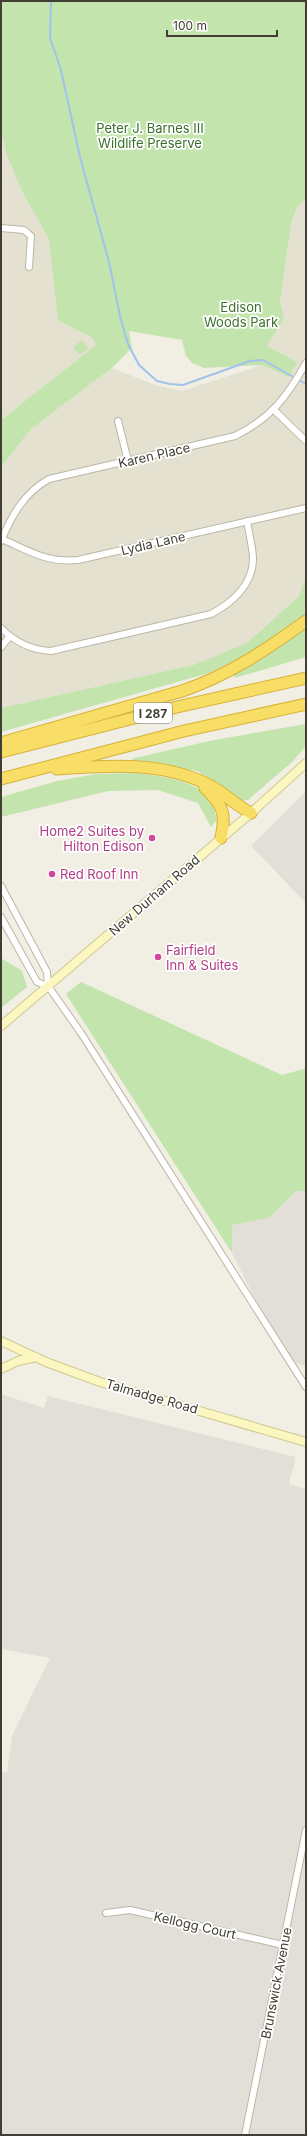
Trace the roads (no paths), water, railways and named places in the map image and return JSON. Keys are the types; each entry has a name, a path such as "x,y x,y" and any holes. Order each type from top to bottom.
{"highway":[{"path":"1,743 182,691 211,681 264,652 306,621"},
{"name":"I 287","path":"1,752 177,707 306,678"},
{"name":"I 287","path":"1,779 184,731 306,704"},
{"path":"29,771 134,766 162,770 212,787 250,813"},
{"path":"198,781 213,795 222,808 225,817 221,838"}],"main road":[{"name":"New Durham Road","path":"1,1026 250,813 306,763"},
{"name":"Talmadge Road","path":"1,1341 36,1357 100,1382 306,1442"},
{"path":"1,1369 18,1361 36,1357"}],"street":[{"path":"1,228 24,230 30,236 29,267"},
{"name":"Karen Place","path":"1,540 23,499 49,479 230,438 246,431 274,410 306,363"},
{"path":"274,410 306,441"},
{"path":"118,421 128,461"},
{"name":"Lydia Lane","path":"1,540 49,560 63,562 78,560 306,508"},
{"path":"1,628 10,636 27,646 51,651 211,614 224,607 237,596 245,585 250,574 253,558 247,521"},
{"path":"1,647 10,636"},
{"path":"1,886 47,972 48,986 81,1033 306,1387"},
{"path":"1,917 37,982 48,986"},
{"name":"Brunswick Avenue","path":"245,2135 306,1830"},
{"name":"Kellogg Court","path":"106,1913 130,1910 283,1945"}],"waterway":[{"path":"51,1 50,38 61,70 80,157 109,262 120,316 128,344 139,365 157,381 183,385 250,361 263,360 306,384"}],"place":[{"name":"Home2 Suites by Hilton Edison","path":"152,838"},
{"name":"Red Roof Inn","path":"52,874"},
{"name":"Fairfield Inn & Suites","path":"158,957"}],"park label":[{"name":"Peter J. Barnes III Wildlife Preserve","path":"150,136"},
{"name":"Edison Woods Park","path":"241,314"}]}
